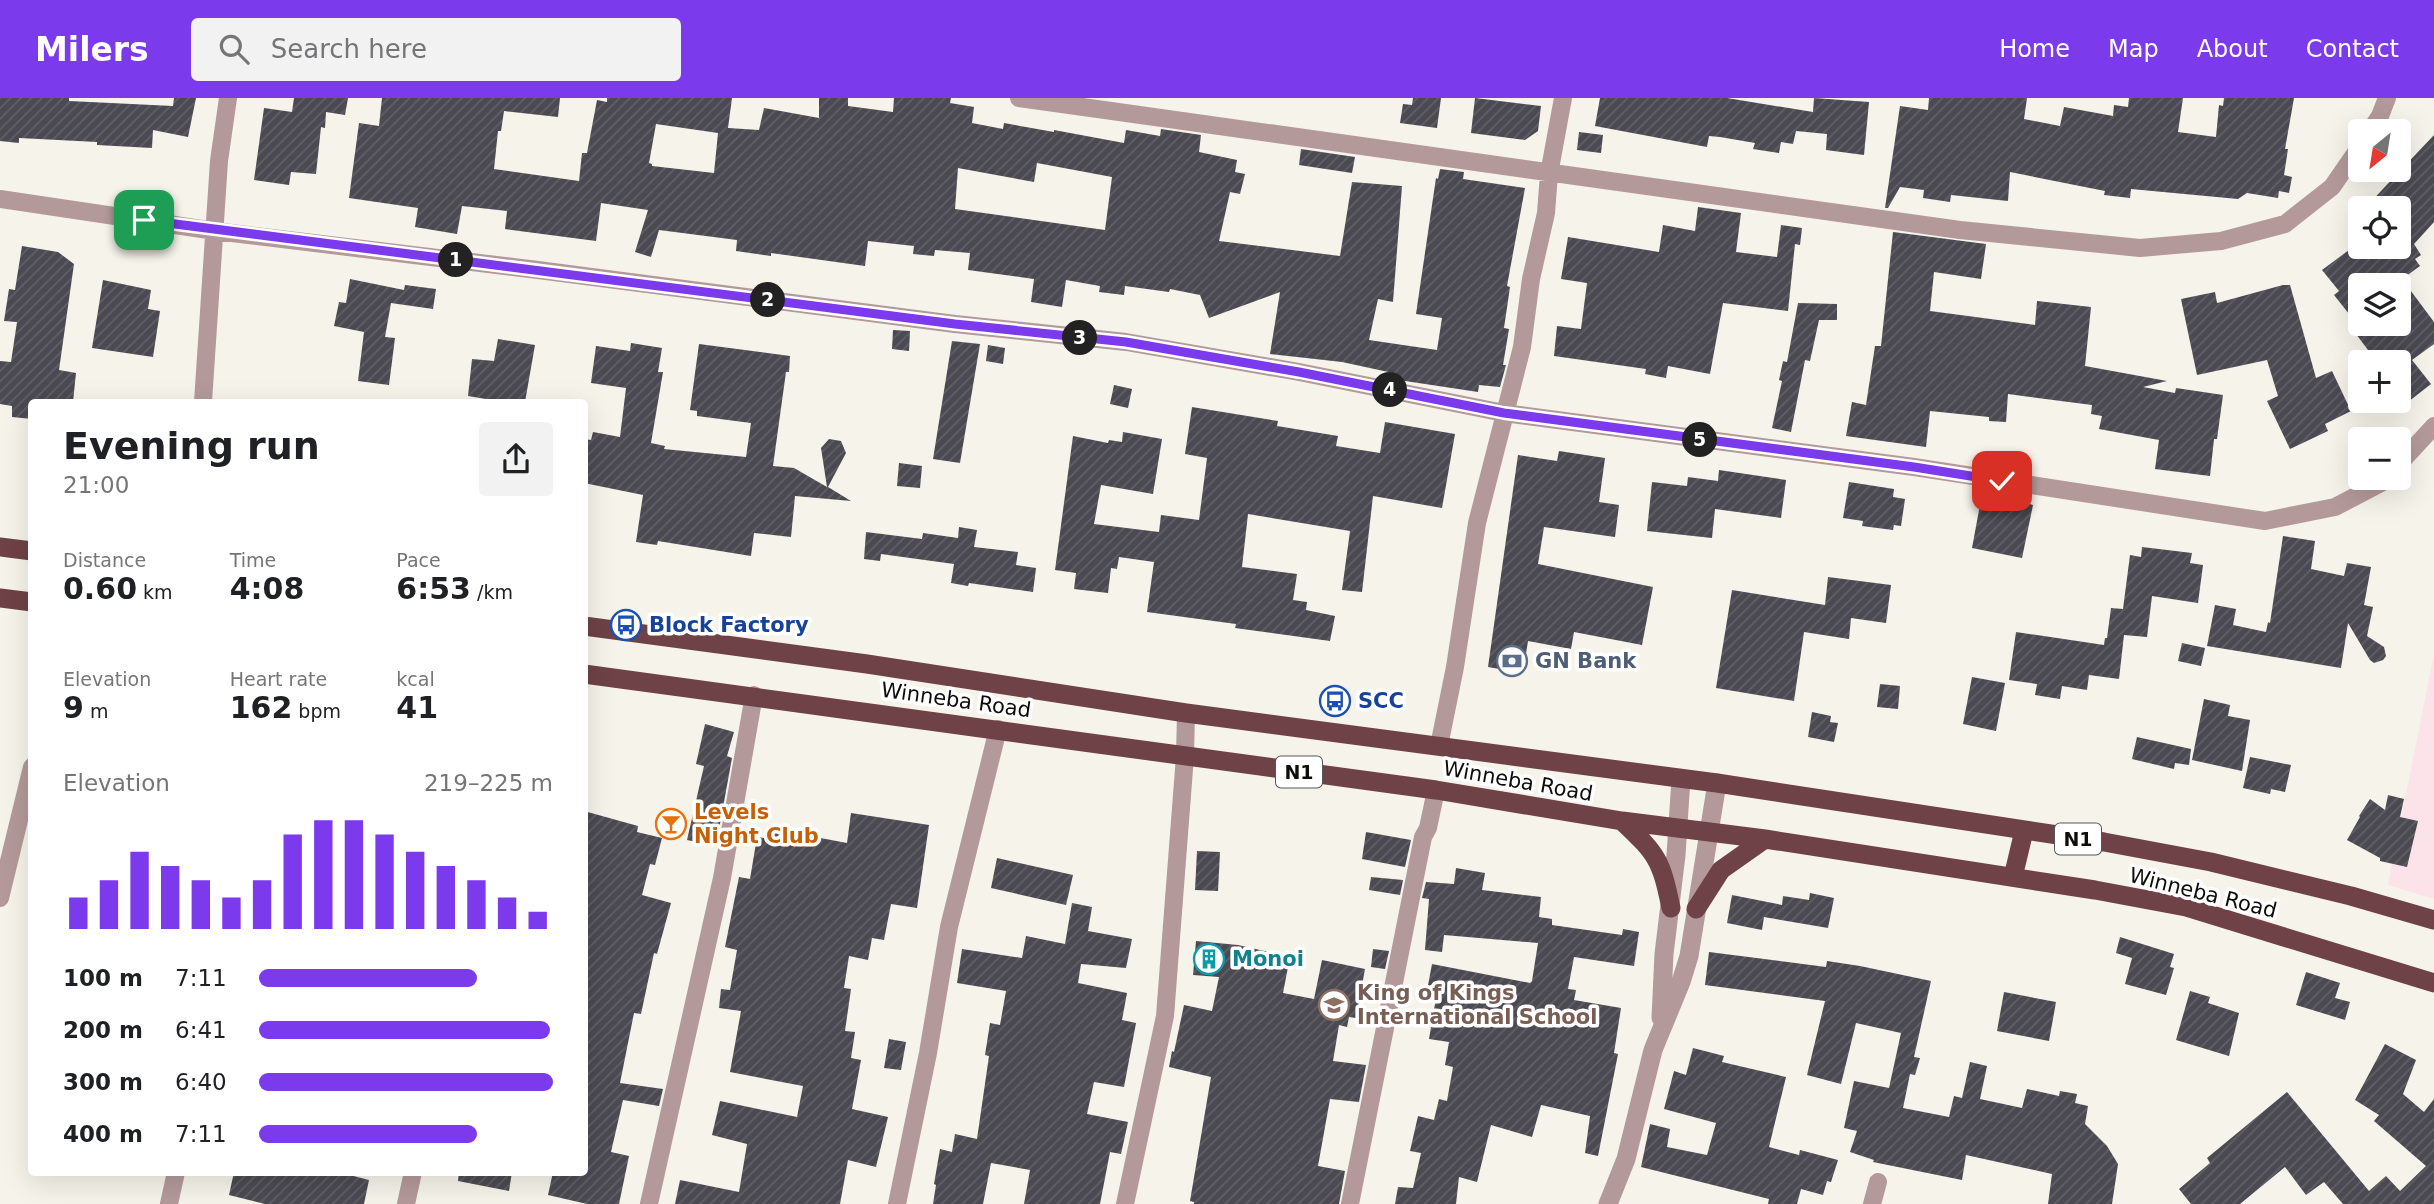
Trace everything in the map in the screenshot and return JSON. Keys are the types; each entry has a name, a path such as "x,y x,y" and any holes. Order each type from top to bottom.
{"highway":[{"path":"0,547 28,550"},
{"path":"0,598 28,602"},
{"name":"Winneba Road","path":"588,627 867,664 1185,713 1717,783 2024,831 2211,862 2351,896 2434,920"},
{"name":"Winneba Road","path":"588,674 1436,790 1622,821 1765,839 2013,877 2186,907 2434,983"},
{"path":"1622,821 1657,858 1663,870 1671,908"},
{"path":"2013,877 2024,831"},
{"path":"1696,909 1721,870 1765,839"}],"street":[{"path":"203,399 219,160 228,98"},
{"path":"1019,98 1960,230 2140,248 2221,241 2286,224 2332,187 2348,164"},
{"path":"1439,746 1455,667 1477,523 1522,347 1531,279 1546,213 1549,174 1563,98"},
{"path":"2379,119 2387,98"},
{"path":"0,199 215,231 955,324 1126,342 1299,372 1504,413 1914,467 2265,521 2335,507 2368,490"},
{"path":"2411,451 2434,426"},
{"path":"649,1204 722,878 754,695"},
{"path":"1125,1204 1165,1016 1185,756 1185,713"},
{"path":"897,1204 928,1052 949,927 998,729"},
{"path":"1660,1028 1664,954 1671,908 1681,779"},
{"path":"0,898 28,783"},
{"path":"1608,1204 1626,1159 1660,1028 1689,957 1717,783"},
{"path":"1350,1204 1423,837 1428,828 1436,790"},
{"path":"169,1204 175,1176"},
{"path":"406,1204 412,1176"},
{"path":"1872,1204 1878,1182"}],"shaded area":[{"path":"2434,654 2434,899 2388,885"}],"building":[{"path":"0,98 69,98 69,101 173,106 174,98 196,98 188,137 153,130 152,148 19,138 19,143 0,141"},
{"path":"294,98 348,98 345,115 326,112 325,128 321,127 316,174 291,172 289,185 254,180 264,108 292,112"},
{"path":"382,98 560,98 558,117 504,111 501,131 498,131 494,169 579,181 582,153 587,153 597,100 607,102 607,98 732,98 728,128 759,130 764,108 819,118 819,98 848,98 848,106 893,112 894,98 951,98 950,103 974,107 972,123 1003,129 1004,123 1124,143 1126,130 1160,136 1161,129 1201,135 1199,152 1237,160 1235,172 1245,174 1240,194 1230,192 1219,241 1340,256 1352,182 1402,186 1393,302 1378,299 1369,340 1437,350 1442,318 1416,314 1436,178 1438,179 1440,169 1464,172 1463,179 1525,188 1507,286 1510,287 1504,328 1509,329 1503,365 1506,365 1500,387 1479,385 1478,392 1392,379 1393,373 1342,362 1270,354 1280,292 1209,318 1200,295 1170,289 1169,292 1125,286 1124,295 1099,292 1100,286 1066,280 1062,307 1031,302 1034,279 968,270 970,253 935,250 934,256 913,254 914,246 868,241 865,266 736,251 737,240 659,230 651,257 635,252 648,210 601,203 596,241 505,229 507,211 462,206 457,234 415,227 418,208 349,198 359,123 379,126","holes":["656,124 718,133 714,173 652,166 649,163","1037,163 1112,177 1105,230 955,209 958,168 1034,182"]},
{"path":"1413,98 1441,98 1437,128 1400,123 1403,104 1412,105"},
{"path":"1475,98 1541,106 1538,131 1525,140 1471,133"},
{"path":"1600,98 1727,98 1813,112 1814,98 1869,102 1864,155 1826,150 1827,134 1796,131 1793,144 1781,142 1779,153 1753,149 1755,143 1720,137 1709,136 1707,147 1595,126"},
{"path":"1929,98 2027,98 2024,119 2060,126 2064,107 2113,116 2114,105 2128,107 2129,98 2183,98 2178,132 2216,137 2219,105 2223,106 2224,98 2294,98 2285,149 2288,149 2284,175 2292,177 2289,193 2279,191 2278,198 2247,193 2238,199 2131,189 2130,198 2104,195 2105,191 2010,172 2008,201 1951,195 1950,202 1923,198 1924,190 1900,187 1888,208 1885,208 1900,106 1928,110"},
{"path":"1579,132 1603,135 1601,153 1577,150"},
{"path":"2434,135 2434,222 2414,244 2421,255 2415,259 2420,266 2410,273 2348,273 2348,313 2334,295 2339,291 2322,270 2348,251 2348,259 2411,259 2411,196 2376,196 2390,182 2412,182 2412,158"},
{"path":"1301,149 1355,157 1352,173 1299,165"},
{"path":"1698,207 1741,213 1736,252 1777,257 1781,225 1802,228 1800,245 1795,244 1788,311 1723,303 1710,374 1668,366 1666,378 1645,374 1646,369 1554,356 1557,326 1581,329 1587,283 1561,279 1568,237 1659,252 1663,225 1695,231"},
{"path":"1893,232 1986,244 1981,279 1934,272 1930,311 2035,325 2037,301 2091,307 2085,366 2167,381 2143,387 2175,393 2176,388 2223,395 2210,476 2155,469 2159,440 2099,429 2102,416 2091,414 2092,405 2008,394 2006,422 1989,421 1989,417 1930,411 1926,447 1846,436 1852,402 1866,405 1875,346 1881,346"},
{"path":"22,246 58,252 74,264 59,370 76,373 73,399 28,399 28,419 12,417 12,406 0,404 0,361 11,362 17,322 4,321 9,289 15,290"},
{"path":"350,279 404,290 405,285 436,289 433,309 391,303 385,337 395,338 389,385 358,381 364,332 334,326 339,302 346,303"},
{"path":"103,280 151,290 148,309 160,311 153,357 92,348"},
{"path":"2290,285 2316,378 2332,371 2348,405 2348,412 2325,424 2328,431 2290,449 2267,401 2278,396 2267,360 2197,375 2181,299 2215,292 2217,303"},
{"path":"2411,291 2434,322 2434,344 2412,360 2431,384 2411,400 2411,350 2368,350 2358,336 2411,336"},
{"path":"1798,303 1837,304 1837,320 1819,320 1810,361 1805,360 1791,432 1772,428 1782,381 1779,380 1783,361 1787,362"},
{"path":"893,330 910,331 909,351 892,349"},
{"path":"498,339 535,345 526,399 468,396 472,359 494,361"},
{"path":"952,341 980,344 960,463 933,459"},
{"path":"631,343 662,348 658,372 663,372 651,443 665,446 664,449 746,457 751,423 697,416 697,411 690,410 699,344 790,356 773,466 794,468 827,487 821,448 829,439 841,441 846,453 828,487 851,501 795,496 791,537 754,533 751,556 658,541 657,545 636,542 643,495 588,484 588,440 591,440 593,432 620,437 626,388 591,383 596,346 630,351"},
{"path":"988,345 1005,348 1003,364 986,361"},
{"path":"1114,385 1132,389 1128,408 1110,404"},
{"path":"1192,407 1278,421 1277,426 1338,436 1336,446 1380,453 1385,422 1455,434 1442,508 1373,496 1362,592 1342,590 1350,531 1248,514 1242,567 1297,574 1293,600 1307,602 1306,610 1335,616 1330,641 1147,612 1154,562 1119,557 1117,569 1111,568 1108,593 1074,589 1076,573 1055,570 1073,436 1108,443 1109,440 1122,442 1123,432 1162,439 1153,494 1101,485 1094,524 1159,532 1161,515 1199,520 1207,458 1185,454"},
{"path":"1559,451 1605,458 1599,502 1619,505 1615,537 1544,527 1538,564 1653,587 1642,645 1574,632 1571,649 1528,641 1523,673 1488,667 1518,455 1557,461"},
{"path":"899,463 922,466 920,488 897,486"},
{"path":"1719,470 1786,480 1781,518 1715,509 1712,538 1647,531 1652,482 1687,486 1688,477 1718,481"},
{"path":"1849,482 1894,489 1893,497 1905,499 1901,526 1894,525 1893,530 1862,526 1863,521 1843,518"},
{"path":"2006,493 2029,496 2027,503 2033,505 2022,558 1972,548 1982,494 2005,499"},
{"path":"959,527 977,530 974,547 1018,552 1016,565 1036,568 1033,592 951,583 954,564 881,554 880,561 864,559 866,532 922,539 923,533 958,538"},
{"path":"2283,536 2315,541 2311,569 2344,576 2347,563 2371,567 2364,605 2373,607 2367,636 2384,647 2386,656 2383,660 2374,663 2370,660 2348,623 2341,668 2207,646 2215,605 2236,609 2233,625 2266,632 2268,622 2270,623"},
{"path":"2142,547 2192,553 2190,563 2203,565 2198,603 2152,596 2147,637 2124,635 2119,679 2089,675 2087,690 2062,686 2060,699 2035,695 2037,684 2009,680 2016,632 2104,645 2111,608 2123,609 2130,555 2141,557"},
{"path":"1828,577 1891,585 1886,623 1851,618 1849,639 1804,632 1794,701 1716,688 1732,590 1825,605"},
{"path":"2182,643 2205,648 2201,666 2178,661"},
{"path":"1972,677 2005,683 1996,731 1963,724"},
{"path":"1880,684 1900,686 1898,709 1877,707"},
{"path":"2204,699 2230,705 2228,716 2250,720 2242,771 2192,760"},
{"path":"1812,712 1831,716 1830,722 1838,723 1834,742 1808,737"},
{"path":"705,724 734,732 727,756 732,758 716,846 687,840 704,766 696,764"},
{"path":"2137,737 2191,749 2189,765 2175,763 2174,769 2132,759"},
{"path":"2250,757 2291,765 2285,792 2271,789 2270,794 2243,788"},
{"path":"2388,795 2404,799 2400,817 2418,821 2407,867 2380,861 2380,858 2347,840 2370,799 2385,810"},
{"path":"588,812 638,826 637,832 662,838 655,865 650,864 642,895 671,903 657,954 654,953 641,1014 634,1013 620,1083 663,1089 659,1106 623,1100 611,1152 629,1156 619,1204 587,1204 548,1195 552,1176 588,1176"},
{"path":"851,813 929,825 917,908 891,904 884,940 872,938 868,960 849,956 844,988 851,989 845,1031 855,1032 851,1058 861,1060 852,1109 888,1117 876,1167 848,1160 840,1204 675,1204 680,1180 739,1192 747,1144 712,1135 720,1101 797,1117 803,1086 730,1072 741,1011 719,1008 721,989 730,990 737,950 725,947 739,877 750,879 757,837 771,839 773,829 847,843"},
{"path":"1366,832 1411,840 1405,867 1362,859"},
{"path":"1197,851 1220,852 1218,891 1195,890"},
{"path":"997,858 1073,875 1066,905 991,888"},
{"path":"1456,868 1485,873 1482,890 1541,897 1539,917 1552,919 1552,925 1622,935 1623,929 1639,932 1634,966 1574,957 1568,989 1576,990 1574,1000 1621,1008 1614,1053 1618,1054 1598,1156 1585,1153 1590,1116 1541,1105 1532,1137 1491,1125 1477,1182 1459,1177 1456,1204 1395,1204 1398,1187 1413,1188 1421,1153 1410,1151 1418,1116 1434,1120 1439,1099 1447,1101 1453,1067 1445,1065 1449,1042 1429,1039 1436,998 1426,996 1432,964 1530,983 1532,981 1538,943 1444,935 1442,952 1425,950 1429,899 1422,898 1426,882 1454,884"},
{"path":"1371,877 1403,880 1400,895 1369,890"},
{"path":"1810,893 1834,898 1828,928 1764,917 1762,930 1727,923 1732,895 1782,905 1783,896 1809,900"},
{"path":"1072,903 1092,907 1088,931 1132,939 1126,968 1081,964 1078,983 1127,993 1122,1020 1136,1023 1124,1087 1094,1082 1087,1114 1128,1122 1121,1154 1110,1152 1100,1204 1024,1204 1030,1170 991,1163 983,1204 933,1204 940,1149 952,1152 955,1134 977,1139 989,1056 985,1055 990,1023 1000,1025 1006,991 957,983 962,949 1022,958 1026,936 1065,944"},
{"path":"2120,937 2174,954 2170,967 2174,968 2166,995 2125,984 2132,958 2116,953"},
{"path":"1196,941 1238,945 1290,957 1283,993 1314,999 1322,960 1365,969 1356,1018 1349,1017 1347,1027 1339,1025 1333,1061 1366,1065 1359,1102 1330,1099 1318,1166 1345,1171 1339,1204 1194,1204 1190,1201 1211,1077 1169,1067 1184,1005 1212,1011 1219,977 1193,975"},
{"path":"1373,949 1389,951 1385,969 1371,967"},
{"path":"1709,952 1826,967 1827,961 1931,981 1914,1057 1920,1058 1915,1075 1910,1074 1903,1108 1949,1117 1954,1096 1962,1098 1970,1062 1987,1066 1980,1099 2022,1108 2027,1089 2059,1096 2060,1091 2077,1094 2075,1103 2088,1106 2085,1124 2107,1146 2118,1164 2112,1204 2048,1204 2052,1174 1966,1155 1962,1180 1873,1162 1874,1160 1850,1152 1857,1131 1844,1128 1854,1081 1889,1088 1901,1033 1856,1023 1841,1084 1807,1075 1825,1001 1705,985"},
{"path":"2306,972 2340,983 2335,998 2350,1002 2345,1020 2296,1005"},
{"path":"2190,991 2210,997 2208,1003 2239,1013 2229,1056 2176,1040"},
{"path":"2004,992 2056,1002 2049,1041 1997,1031"},
{"path":"889,1039 906,1042 901,1070 884,1068"},
{"path":"2385,1044 2416,1060 2403,1094 2424,1112 2434,1099 2434,1204 2343,1204 2324,1182 2306,1195 2285,1167 2240,1204 2191,1204 2179,1189 2210,1163 2207,1158 2287,1092 2369,1191 2386,1176 2400,1191 2426,1166 2374,1121 2379,1115 2355,1100"},
{"path":"1693,1048 1724,1056 1722,1062 1786,1077 1769,1147 1799,1155 1800,1150 1838,1160 1831,1182 1827,1181 1823,1195 1801,1189 1797,1204 1768,1204 1769,1199 1641,1167 1650,1124 1670,1129 1667,1147 1707,1155 1716,1123 1664,1109 1674,1071 1686,1075"},
{"path":"233,1176 354,1176 369,1180 364,1204 265,1204 229,1195"},
{"path":"459,1176 511,1176 509,1191 458,1181"}],"place":[{"name":"Block Factory","path":"626,625"},
{"name":"GN Bank","path":"1512,661"},
{"name":"SCC","path":"1335,701"},
{"name":"Levels Night Club","path":"671,824"},
{"name":"Monoi","path":"1209,959"},
{"name":"King of Kings International School","path":"1334,1005"}],"route":[{"path":"144,220 955,324 1126,342 1299,372 1504,413 2002,481"}]}
